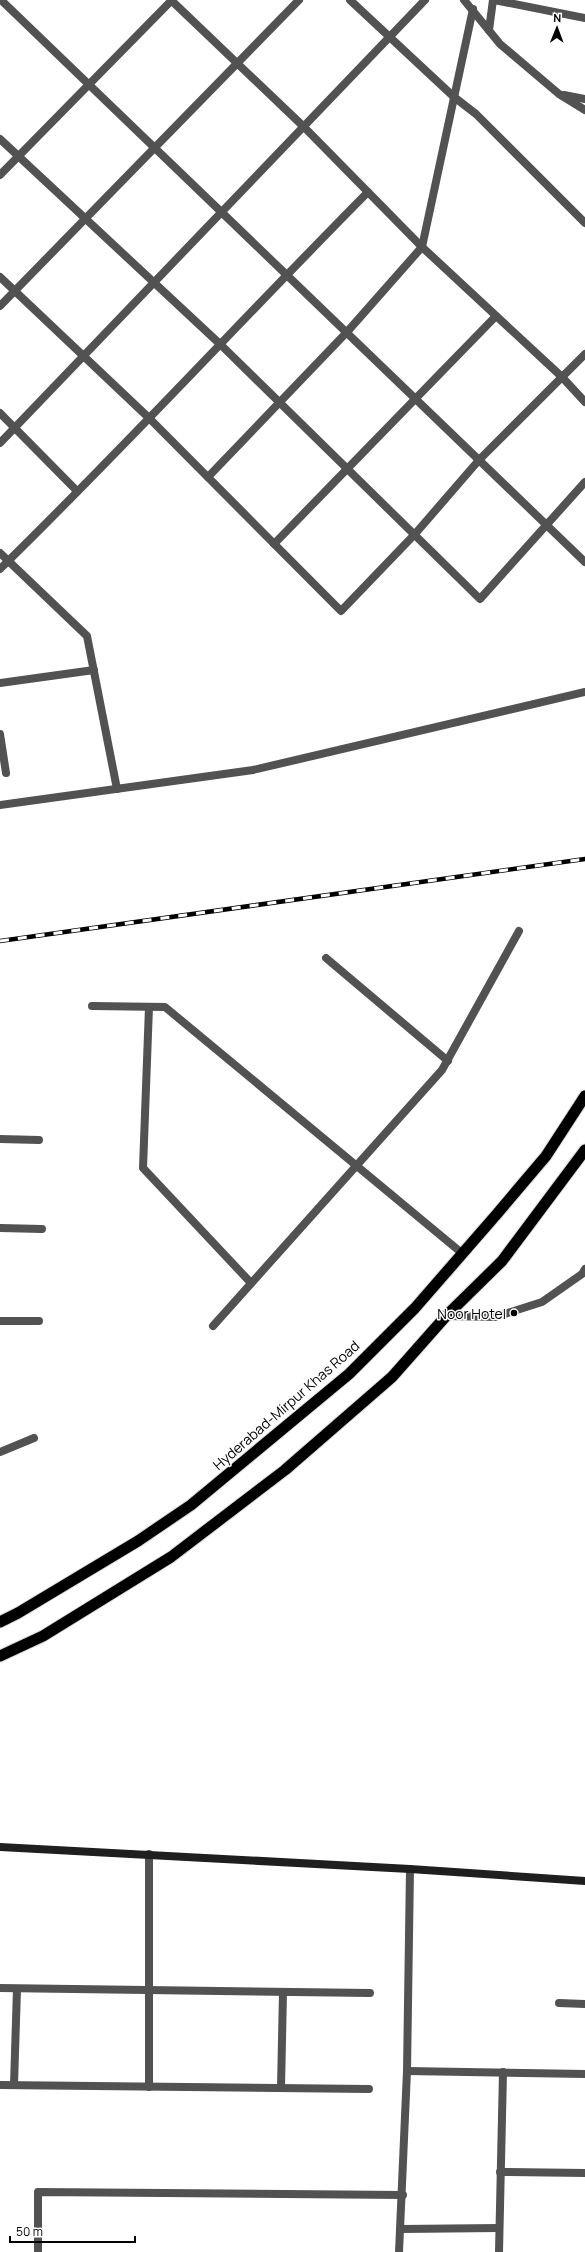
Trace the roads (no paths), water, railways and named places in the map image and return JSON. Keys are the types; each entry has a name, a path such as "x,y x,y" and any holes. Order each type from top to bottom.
{"highway":[{"name":"Hyderabad-Mirpur Khas Road","path":"0,1622 18,1613 138,1541 191,1505 349,1374 415,1308 463,1254 546,1156 585,1096"},
{"path":"0,1656 43,1636 171,1558 285,1470 392,1377 446,1316 502,1261 585,1150"}],"main road":[{"path":"0,1847 410,1869 585,1881"}],"street":[{"path":"1,0 154,148 222,211 415,400 480,460 585,562"},
{"path":"0,175 171,0 238,62 422,247 562,377 585,402"},
{"path":"0,306 299,0"},
{"path":"350,0 454,97 476,114 585,222"},
{"path":"0,443 425,0"},
{"path":"464,0 473,9 500,44 559,94 585,110"},
{"path":"489,30 493,0 585,18"},
{"path":"208,477 347,332 422,247 473,9"},
{"path":"559,94 585,99"},
{"path":"0,139 19,155 221,346 480,599 585,482"},
{"path":"0,569 221,346 287,274 368,192"},
{"path":"0,277 149,418 341,611 415,534 480,460 585,354"},
{"path":"274,544 496,316"},
{"path":"0,413 77,491"},
{"path":"0,553 87,636 117,789"},
{"path":"0,683 94,670"},
{"path":"0,805 253,770 585,692"},
{"path":"0,734 6,773"},
{"path":"213,1326 442,1070 519,931"},
{"path":"326,958 448,1061"},
{"path":"92,1006 165,1007 463,1254"},
{"path":"148,1007 143,1168 251,1283"},
{"path":"0,1139 40,1140"},
{"path":"0,1228 42,1229"},
{"path":"446,1316 495,1316 542,1302 582,1274 585,1269"},
{"path":"0,1321 39,1321"},
{"path":"0,1452 34,1438"},
{"path":"149,1854 149,2086"},
{"path":"400,2252 407,2071 410,1869"},
{"path":"0,1988 370,1993"},
{"path":"14,2085 17,1988"},
{"path":"281,2088 283,1992"},
{"path":"559,2003 585,2004"},
{"path":"407,2071 585,2074"},
{"path":"499,2252 503,2072"},
{"path":"0,2084 369,2089"},
{"path":"500,2172 585,2174"},
{"path":"38,2252 38,2192 403,2195"},
{"path":"401,2229 499,2228"}],"railway":[{"path":"0,941 585,859"}],"place":[{"name":"Noor Hotel","path":"514,1313"}]}
